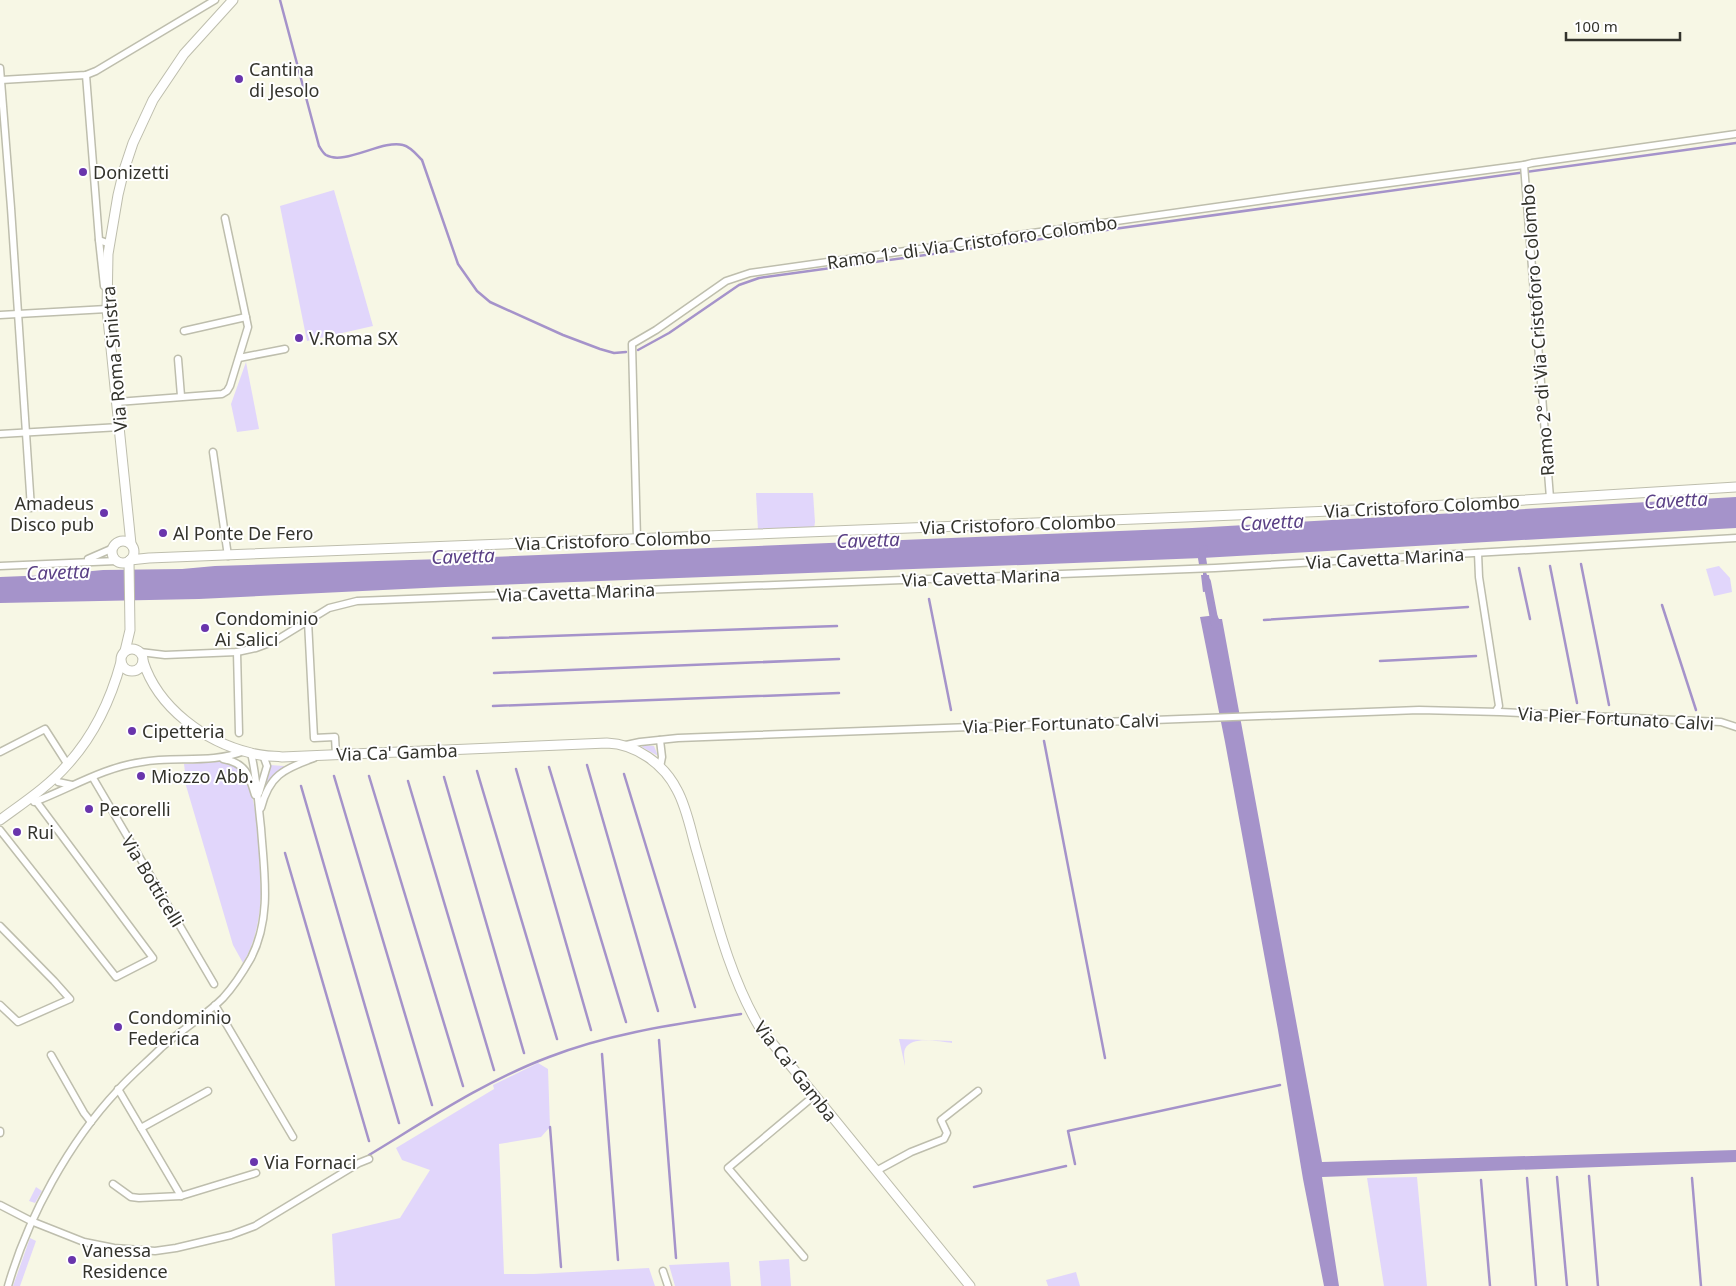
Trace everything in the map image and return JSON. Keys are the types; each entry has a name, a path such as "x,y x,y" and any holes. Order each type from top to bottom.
{"street":[{"path":"1,80 86,74 96,71 217,0 230,2"},
{"name":"Via Roma Sinistra","path":"132,547 107,309 107,275 110,244 124,170 153,100 193,42 230,2"},
{"path":"0,68 32,508"},
{"path":"0,315 107,309 99,240 86,74"},
{"name":"Ramo 2° di Via Cristoforo Colombo","path":"1550,498 1524,170 1532,163 1736,134"},
{"name":"Ramo 1° di Via Cristoforo Colombo","path":"637,539 632,344 656,330 726,281 750,273 1307,194 1524,170"},
{"path":"117,402 222,394 227,391 248,327 225,218"},
{"path":"99,240 110,244"},
{"path":"184,331 246,317"},
{"path":"238,358 285,349"},
{"path":"178,359 182,396"},
{"path":"0,434 120,427"},
{"path":"213,452 228,556"},
{"name":"Via Cristoforo Colombo","path":"125,563 149,558 1380,509 1736,487"},
{"name":"Via Roma Sinistra","path":"119,541 128,514"},
{"name":"Via Cavetta Marina","path":"141,656 237,652 256,648 275,641 329,608 357,601 1206,569 1736,538"},
{"path":"0,566 125,563 133,556 132,547 125,541 119,541 111,549 96,557 75,563"},
{"name":"Via Cristoforo Colombo","path":"132,547 140,555 149,558"},
{"path":"111,549 112,557 125,563"},
{"name":"Via Pier Fortunato Calvi","path":"1478,553 1479,577 1499,706 1496,711"},
{"path":"0,820 68,765 103,712 115,684 130,630 129,579 125,563"},
{"path":"308,621 314,738 335,737 336,755"},
{"name":"Via Ca' Gamba","path":"130,630 152,683 172,709 192,726 216,739 263,756 282,758 607,743 626,745 649,758 660,767 677,789 731,969 742,997 767,1039 815,1095 970,1286"},
{"path":"115,684 140,668 141,656 130,649 125,651"},
{"path":"237,652 239,733"},
{"path":"121,662 125,669 134,671"},
{"name":"Via Ca' Gamba","path":"134,671 152,683"},
{"name":"Via Pier Fortunato Calvi","path":"626,745 660,740 1419,710 1496,711 1721,722 1736,726"},
{"path":"0,752 45,729 68,765"},
{"path":"660,740 662,757 660,767"},
{"path":"0,812 36,801 117,768 143,762 217,758 248,752 258,796 266,906 261,933 252,956 237,981 215,1005 169,1041 118,1089 91,1122 31,1221 8,1286"},
{"path":"259,814 266,792 276,777 292,767 321,755"},
{"path":"258,796 267,766 263,756"},
{"path":"217,758 235,762 244,769 259,806"},
{"path":"55,777 58,782 73,785"},
{"name":"Via Botticelli","path":"93,778 214,984"},
{"path":"46,784 50,790 61,791"},
{"path":"0,830 116,977 153,958 36,801"},
{"path":"0,926 70,999 18,1022 0,1005"},
{"path":"215,1005 293,1137"},
{"path":"51,1055 91,1122"},
{"path":"118,1089 181,1196"},
{"path":"141,1128 208,1091"},
{"path":"876,1171 911,1152 944,1138 946,1133 941,1120 978,1091"},
{"path":"804,1257 728,1168 815,1095"},
{"path":"0,1204 31,1221 84,1242 114,1248 155,1251 231,1235 255,1226 359,1163 369,1159"},
{"path":"113,1184 131,1197 181,1196 256,1173"},
{"path":"663,1271 668,1286"}],"shaded area":[{"path":"334,190 373,326 307,341 280,206"},
{"path":"246,362 259,429 237,432 231,404"},
{"path":"756,493 813,493 814,529 758,530"},
{"name":"Cavetta","path":"1736,497 1736,528 1202,558 445,587 199,599 0,603 0,577 103,570 182,569 215,566 443,559 1192,528"},
{"path":"1719,566 1730,578 1732,592 1714,596 1706,569"},
{"path":"1203,572 1209,575 1211,591 1203,592 1201,575 1203,575"},
{"path":"1217,615 1219,619 1222,619 1322,1162 1736,1150 1736,1162 1322,1177 1339,1286 1324,1286 1303,1179 1278,1030 1225,742 1200,617"},
{"path":"643,745 654,746 658,756 642,747"},
{"path":"230,763 240,769 248,783 255,813 261,892 254,937 243,963 233,945 182,772 185,772 184,764"},
{"path":"270,765 284,766 285,768 273,777 265,787 270,772"},
{"path":"899,1039 926,1040 913,1042 905,1049 905,1066"},
{"path":"926,1040 952,1041 952,1043"},
{"path":"538,1063 548,1069 550,1127 541,1137 499,1144 504,1274 649,1268 655,1286 335,1286 332,1234 400,1218 430,1170 402,1160 396,1148 494,1089 493,1085"},
{"path":"1417,1177 1427,1286 1384,1286 1367,1178"},
{"path":"36,1187 42,1191 35,1203 29,1201"},
{"path":"30,1238 36,1241 20,1286 13,1286"},
{"path":"789,1259 791,1286 761,1286 759,1261"},
{"path":"729,1262 731,1286 675,1286 669,1265"},
{"path":"1076,1272 1080,1286 1048,1286 1046,1280"}],"waterway":[{"path":"280,0 319,146 324,153 334,157 343,157 395,144 408,147 422,160 458,264 477,291 490,302 563,335 614,353 626,352"},
{"path":"638,350 669,333 739,285 759,278 1736,143"},
{"path":"1203,564 1204,549"},
{"path":"1581,564 1609,705"},
{"path":"1550,566 1577,703"},
{"path":"1519,568 1530,619"},
{"path":"1207,582 1215,624"},
{"path":"929,599 951,710"},
{"path":"1662,605 1696,710"},
{"path":"1264,620 1468,607"},
{"path":"493,638 837,626"},
{"path":"1380,661 1476,656"},
{"path":"494,673 839,659"},
{"path":"493,706 839,693"},
{"path":"1044,741 1105,1058"},
{"path":"587,765 658,1011"},
{"path":"549,767 626,1022"},
{"path":"516,769 591,1030"},
{"path":"477,771 557,1039"},
{"path":"624,774 695,1007"},
{"path":"334,776 432,1105"},
{"path":"369,776 463,1086"},
{"path":"444,777 524,1053"},
{"path":"408,781 494,1070"},
{"path":"301,786 399,1123"},
{"path":"285,853 369,1141"},
{"path":"369,1155 479,1089 549,1057 620,1035 741,1014"},
{"path":"659,1040 676,1258"},
{"path":"602,1054 618,1260"},
{"path":"1075,1164 1068,1131 1280,1085"},
{"path":"550,1127 561,1267"},
{"path":"974,1187 1066,1166"},
{"path":"1589,1176 1598,1286"},
{"path":"1557,1177 1567,1286"},
{"path":"1527,1178 1536,1286"},
{"path":"1692,1178 1701,1286"},
{"path":"1481,1180 1490,1286"}],"place":[{"name":"Cantina di Jesolo","path":"239,79"},
{"name":"Donizetti","path":"83,172"},
{"name":"V.Roma SX","path":"299,338"},
{"name":"Amadeus Disco pub","path":"104,513"},
{"name":"Al Ponte De Fero","path":"163,533"},
{"name":"Condominio Ai Salici","path":"205,628"},
{"name":"Cipetteria","path":"132,731"},
{"name":"Miozzo Abb.","path":"141,776"},
{"name":"Pecorelli","path":"89,809"},
{"name":"Rui","path":"17,832"},
{"name":"Condominio Federica","path":"118,1027"},
{"name":"Via Fornaci","path":"254,1162"},
{"name":"Vanessa Residence","path":"72,1260"}]}
